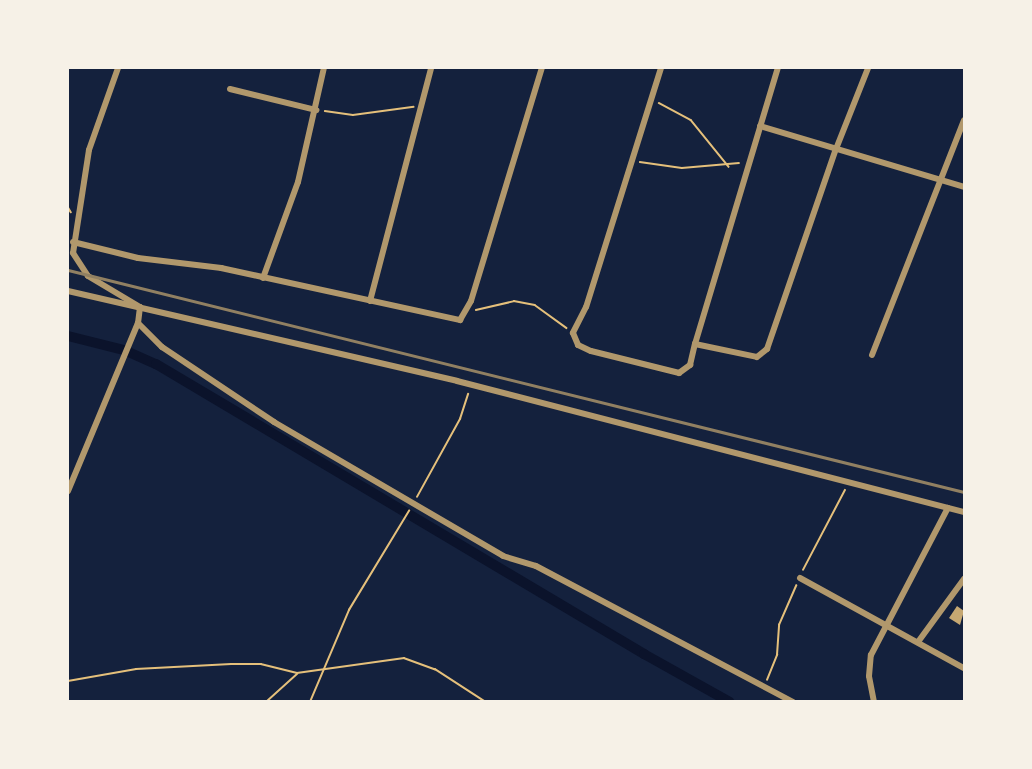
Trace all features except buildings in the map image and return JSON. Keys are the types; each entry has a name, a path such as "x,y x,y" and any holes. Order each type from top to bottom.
{"street":[{"path":"118,68 89,150 73,242 74,256 88,276 140,307"},
{"path":"263,278 298,182 324,68"},
{"path":"370,301 388,222 423,105 431,68"},
{"path":"73,242 138,258 263,278 454,321 466,312 542,68"},
{"path":"661,68 586,307 573,333 579,345 591,351 679,373 690,364 778,68"},
{"path":"695,344 757,357 764,353 836,149 868,68"},
{"path":"230,89 316,110"},
{"path":"872,355 964,120"},
{"path":"760,126 964,186"},
{"path":"68,291 471,385 964,512"},
{"path":"68,491 138,322 140,307"},
{"path":"138,322 184,365 413,504 503,556 536,566 793,702"},
{"path":"874,702 868,665 948,508"},
{"path":"800,578 888,623 964,668"},
{"path":"918,642 964,579"}],"path":[{"path":"649,102 660,103 691,120 729,167"},
{"path":"316,110 353,115 423,105"},
{"path":"631,160 658,167 729,167 750,159"},
{"path":"466,312 514,301 535,305 573,333"},
{"path":"310,702 349,610 413,504 460,419 471,385"},
{"path":"68,681 136,669 247,663 297,673 412,658 486,702"},
{"path":"266,702 297,673"}],"waterway":[{"path":"68,336 124,350 156,364 644,654 730,702"}],"railway":[{"path":"68,270 964,492"}]}
